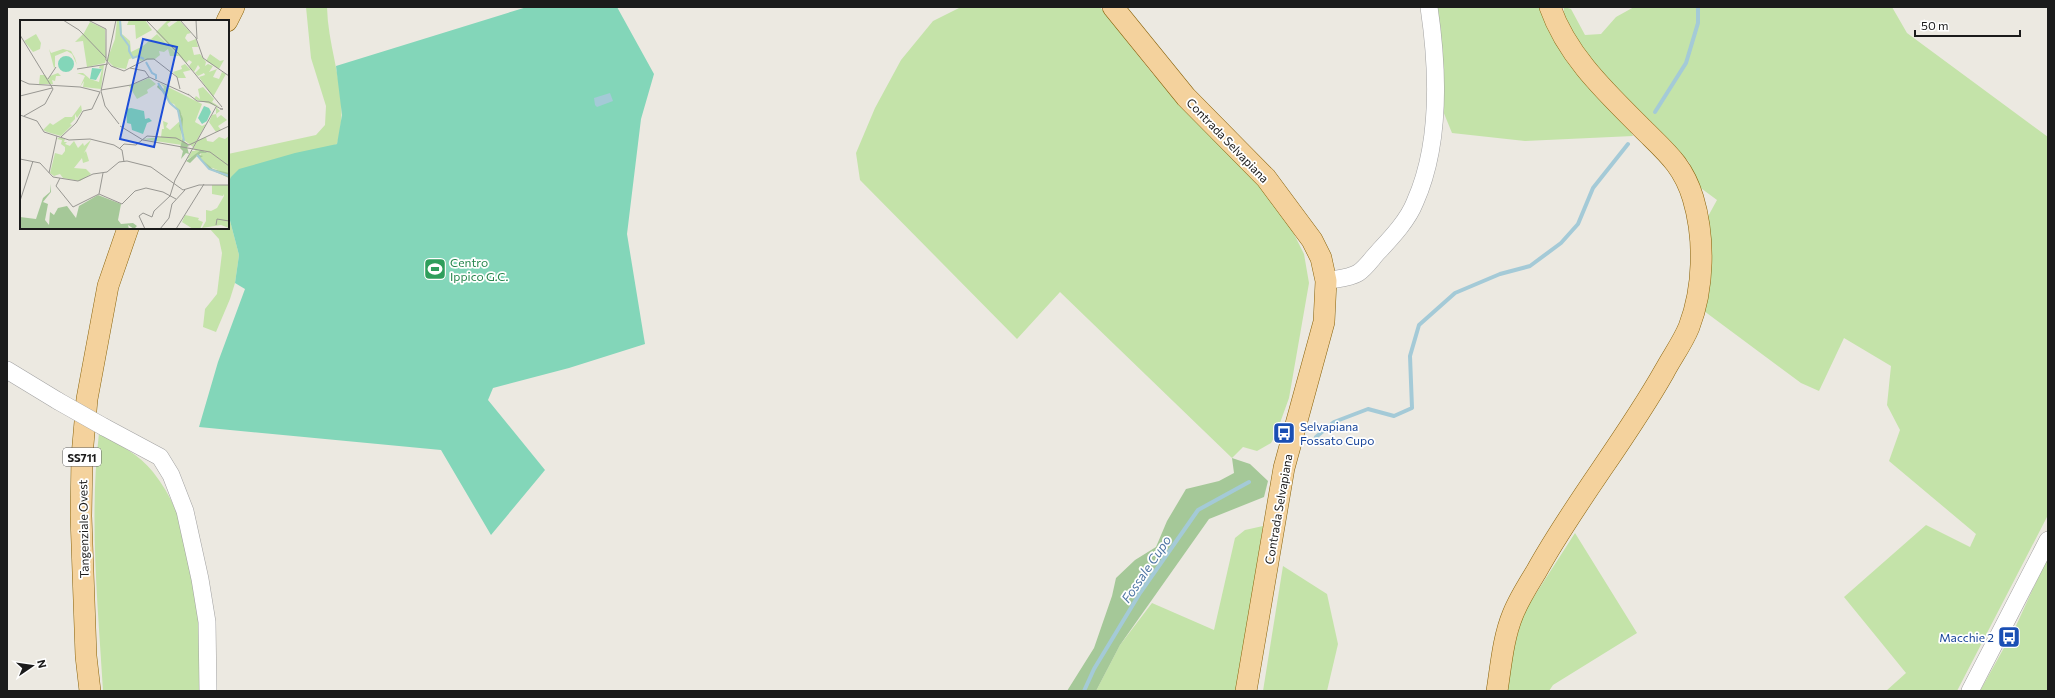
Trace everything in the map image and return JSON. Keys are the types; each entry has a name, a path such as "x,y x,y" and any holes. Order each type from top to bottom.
{"main road":[{"name":"Contrada Selvapiana","path":"1113,7 1186,97 1266,178 1312,240 1321,258 1326,281 1324,322 1284,468 1246,691"},
{"path":"1497,691 1506,637 1513,613 1551,545 1647,403 1689,328 1698,293 1700,262 1699,232 1693,198 1680,167 1618,103 1570,49 1556,25 1550,7"},
{"name":"Tangenziale Ovest","path":"90,691 81,516 84,435 87,399 108,286 128,229"}],"street":[{"path":"1326,281 1358,273 1391,239 1415,204 1426,176 1432,140 1435,91 1434,43 1430,7"},
{"path":"7,370 58,401 160,457 171,475 185,511 200,579 207,622 208,691"},
{"path":"1970,691 2048,540"}],"green space":[{"path":"306,7 327,7 328,24 340,93 341,127 337,144 229,183 229,154 316,135 325,125 326,106 311,58"},
{"name":"Centro Ippico G.C.","path":"527,7 617,7 654,74 641,119 627,234 645,344 569,368 493,388 488,400 545,470 491,535 441,450 199,427 218,362 245,289 235,283 239,255 229,217 229,181 239,169 295,153 337,144 342,115 336,66"},
{"path":"961,7 1100,7 1152,73 1260,187 1288,222 1304,254 1309,283 1289,398 1276,434 1271,443 1257,451 1243,447 1232,458 1060,292 1017,339 860,180 856,153 875,108 901,60 933,21"},
{"path":"1437,7 1540,7 1543,18 1624,119 1633,136 1525,141 1452,133 1443,111 1442,51"},
{"path":"1564,7 1571,9 1585,35 1601,34 1616,17 1634,7 1892,7 1907,33 2048,137 2048,515 1957,691 1886,691 1906,673 1844,597 1926,525 1970,547 1976,534 1889,461 1900,430 1887,405 1891,366 1844,338 1819,391 1801,383 1704,311 1706,220 1717,200 1698,186 1689,162 1606,78 1581,48 1564,15"},
{"path":"229,217 239,255 235,283 216,332 203,327 205,309 217,294 222,253 219,239 210,229 229,229"},
{"path":"99,433 128,450 148,466 168,495 180,521 188,548 194,577 201,635 204,691 103,691 95,562 95,497"},
{"path":"1232,458 1250,464 1268,481 1264,497 1209,519 1120,645 1096,691 1067,691 1094,648 1112,596 1116,578 1135,560 1156,547 1167,521 1186,489 1219,481 1234,473"},
{"path":"1263,526 1237,691 1096,691 1120,645 1152,603 1214,630 1235,538 1245,530"},
{"path":"1575,533 1637,633 1553,685 1549,691 1505,691 1509,664 1524,612"},
{"path":"2048,556 2048,691 1980,691 2015,628"},
{"path":"1283,566 1327,594 1338,644 1327,691 1263,691"}],"water":[{"path":"610,93 613,101 597,107 595,105 594,98"}],"waterway":[{"name":"Fossale Cupo","path":"1655,112 1686,63 1698,23 1698,7"},
{"name":"Fossale Cupo","path":"1316,437 1334,422 1368,409 1394,416 1412,408 1410,356 1419,325 1455,293 1500,274 1530,266 1561,243 1578,224 1593,188 1628,144"},
{"name":"Fossale Cupo","path":"1084,691 1094,669 1140,593 1198,510 1249,482"}],"place":[{"name":"Centro Ippico G.C.","path":"435,269"},
{"name":"Selvapiana Fossato Cupo","path":"1284,433"},
{"name":"Macchie 2","path":"2009,637"}]}
